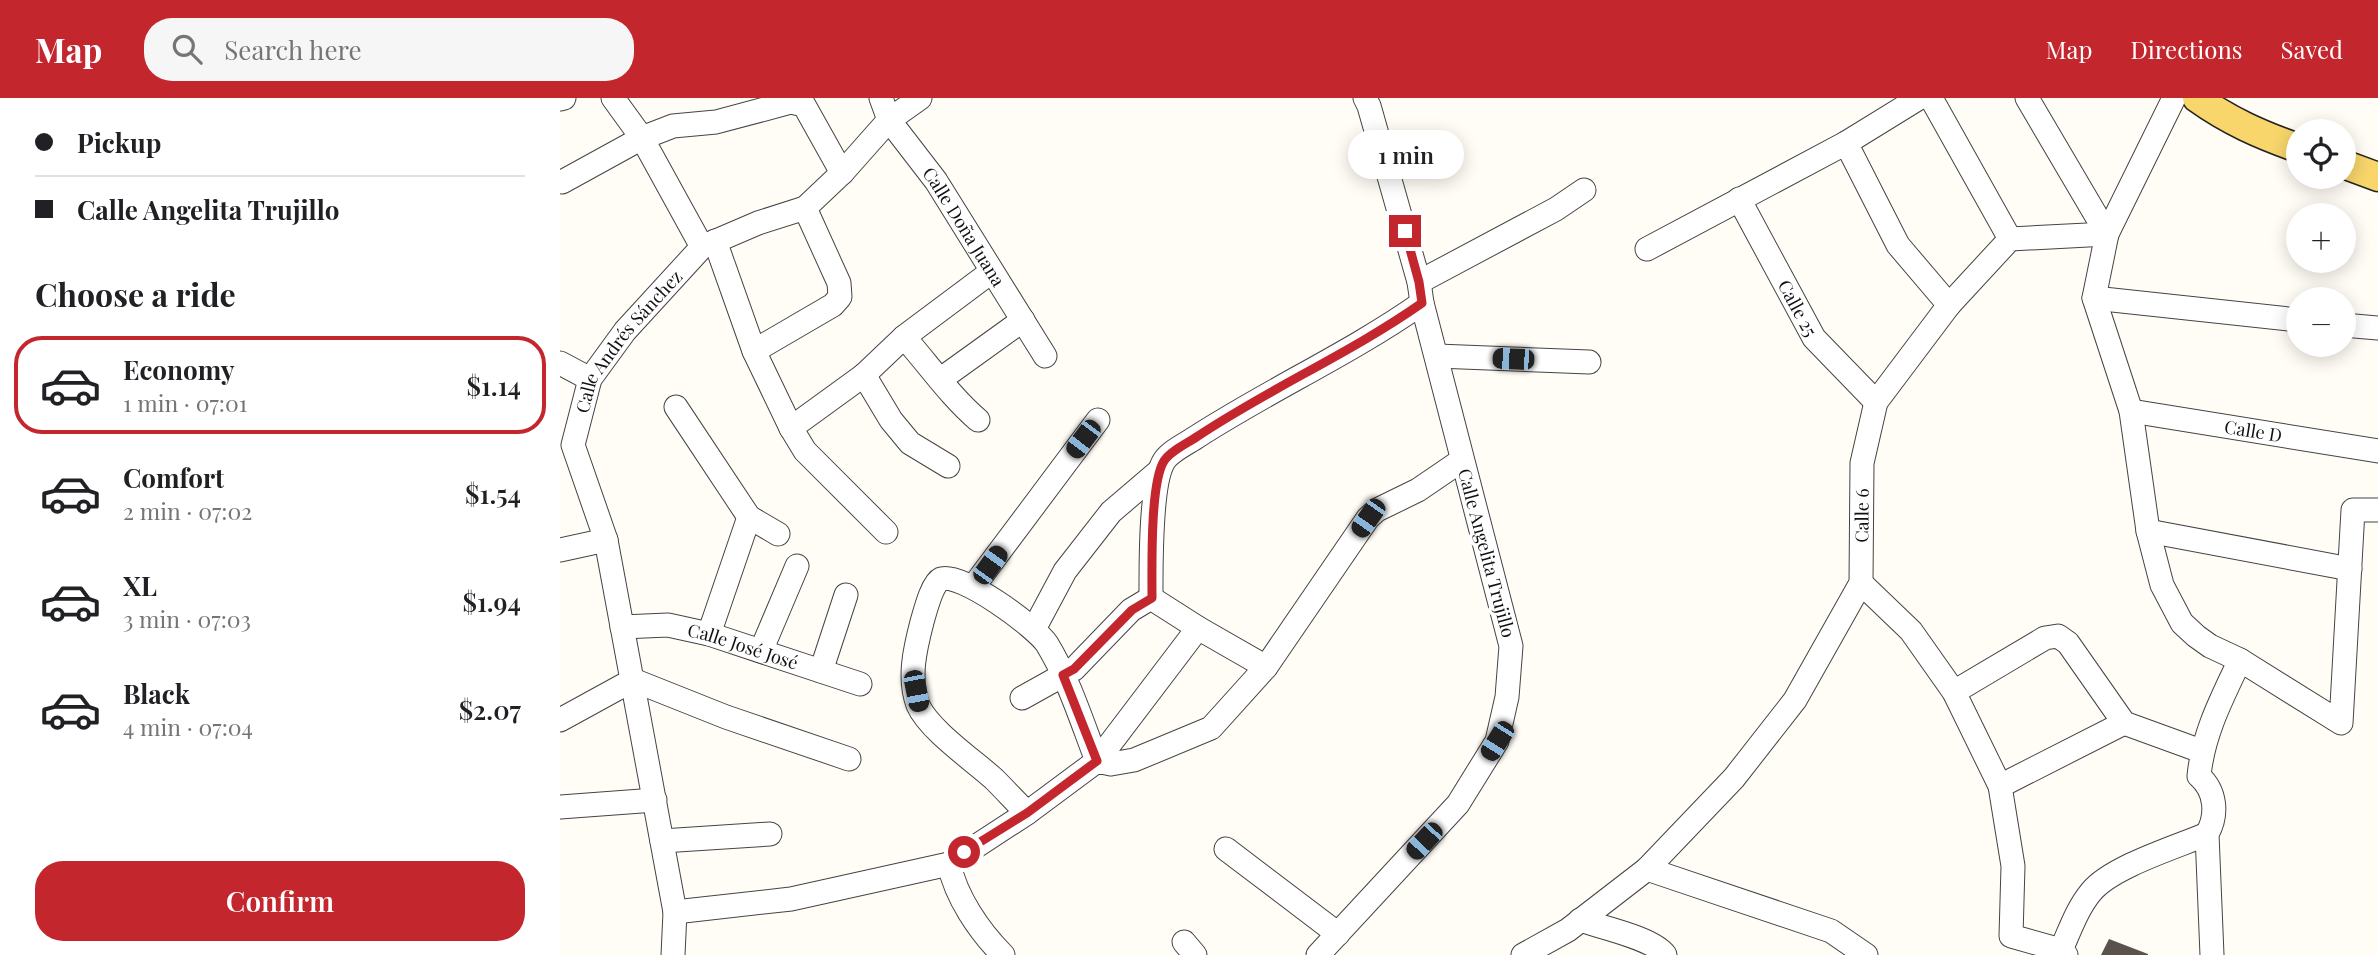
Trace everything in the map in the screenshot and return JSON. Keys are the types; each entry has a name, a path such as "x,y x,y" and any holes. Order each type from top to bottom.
{"main road":[{"path":"2197,98 2217,113 2254,133 2286,144"},
{"path":"2356,169 2378,177"}],"street":[{"path":"613,98 642,138 708,244 791,428 806,451 886,532"},
{"name":"Calle Doña Juana","path":"881,98 890,120 936,181 1045,356"},
{"name":"Calle Andrés Sánchez","path":"673,955 675,912 606,540 567,445 590,379 625,331 708,244 805,208 842,173 890,120 920,98"},
{"name":"Calle Angelita Trujillo","path":"1318,955 1458,804 1497,741 1507,697 1511,646 1421,292 1365,98"},
{"path":"1647,249 1846,143 1919,98"},
{"path":"1931,98 2010,239 2107,234"},
{"path":"2027,98 2107,234"},
{"path":"2174,98 2107,234 2094,298 2131,411 2148,531 2162,585 2182,622 2196,636 2341,723 2353,510 2378,510"},
{"path":"562,182 642,138 673,126 716,122 791,102 804,105 842,173"},
{"path":"1846,143 1898,245 1949,305"},
{"path":"1152,598 1152,540 1159,471 1165,458 1217,424 1386,328 1421,292 1584,190"},
{"name":"Calle 25","path":"1739,199 1814,338 1876,402"},
{"path":"754,351 841,297 839,283 805,208"},
{"name":"Calle 6","path":"1523,955 1568,930 1647,869 1734,778 1795,700 1861,583 1862,463 1876,402 1949,305 2010,239"},
{"path":"791,428 864,375 904,337 991,272"},
{"path":"2094,298 2286,319"},
{"path":"941,379 1023,320"},
{"path":"2356,326 2378,328"},
{"path":"904,337 941,379 955,400 978,420"},
{"path":"1437,356 1588,362"},
{"path":"560,363 590,379"},
{"path":"864,375 891,420 910,443 948,466"},
{"path":"676,407 749,517 778,534"},
{"name":"Calle D","path":"2131,411 2378,451"},
{"path":"973,587 1098,420"},
{"path":"1097,761 1111,764 1134,760 1211,728 1266,667 1377,510 1418,490 1462,460"},
{"path":"1034,629 1065,571 1111,512 1159,471"},
{"path":"709,634 749,517"},
{"path":"2148,531 2350,569"},
{"path":"560,550 606,540"},
{"path":"761,651 797,566"},
{"path":"1027,813 994,779 931,724 919,706 913,676 915,649 925,610 937,582 950,578 973,587 1034,629 1045,642 1063,675 1097,761"},
{"path":"1861,583 1912,631 1954,692 2000,786 2013,866 2011,936 2063,953 2079,907 2092,890 2110,875 2207,834 2215,822 2213,799 2208,784 2199,776 2201,751 2215,711 2240,660"},
{"path":"821,671 846,595"},
{"path":"1152,598 1266,667"},
{"path":"1022,698 1074,669 1132,610 1152,598"},
{"name":"Calle José José","path":"622,627 668,625 709,634 860,684"},
{"path":"675,912 792,899 949,864 1027,813 1097,761 1198,628"},
{"path":"1954,692 2045,638 2058,636 2068,643 2124,723 2201,751"},
{"path":"560,720 632,680 726,717 849,759"},
{"path":"2000,786 2124,723"},
{"path":"560,807 655,800"},
{"path":"662,841 770,834"},
{"path":"2207,834 2213,955"},
{"path":"1226,849 1338,933"},
{"path":"949,864 960,895 990,942 1003,955"},
{"path":"1647,869 1831,931 1866,955"},
{"path":"1580,920 1639,940 1661,950 1665,955"},
{"path":"1828,955 1831,931"}],"building":[{"path":"2109,939 2148,954 2148,955 2101,955"}],"route":[{"path":"964,852 1027,813 1097,761 1063,675 1074,669 1132,610 1152,598 1152,540 1159,471 1165,458 1217,424 1386,328 1422,303 1405,231"}]}
